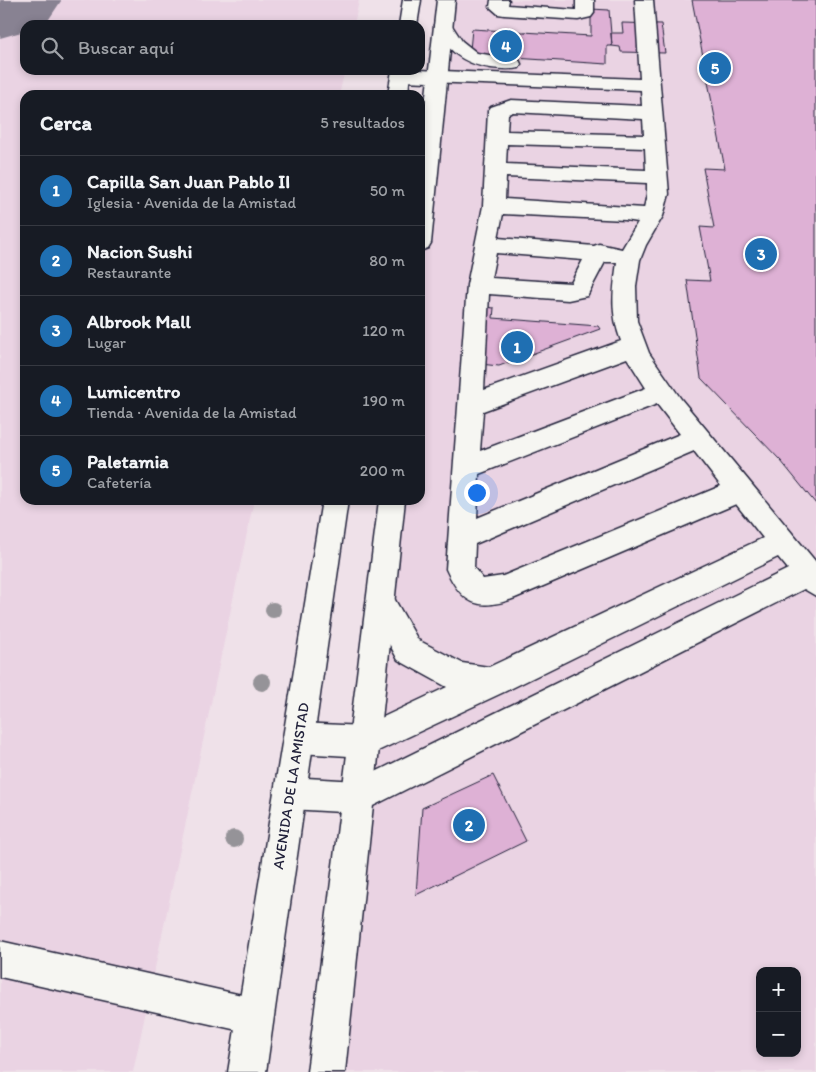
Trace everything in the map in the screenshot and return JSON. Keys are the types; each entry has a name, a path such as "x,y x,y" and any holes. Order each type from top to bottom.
{"main road":[{"path":"409,20 412,0"},
{"path":"425,197 446,0"},
{"path":"500,0 500,7 504,10 578,15 584,13 585,0"},
{"path":"290,792 359,797 812,578 781,542 663,392 638,356 625,321 625,286 629,260 635,245 652,216 658,194 655,177 644,0"},
{"path":"443,25 453,45 464,54 489,63"},
{"path":"425,61 439,68 649,77"},
{"path":"425,69 489,63 649,77"},
{"path":"399,90 401,75"},
{"path":"652,113 511,106 498,110 494,206 478,285 460,569 470,587 482,592 506,589 740,490"},
{"path":"497,137 654,142"},
{"path":"496,170 655,177"},
{"path":"494,206 652,216"},
{"path":"487,245 610,253 629,260"},
{"path":"478,285 568,292 579,290 599,252"},
{"path":"470,405 634,346"},
{"path":"467,467 663,392"},
{"path":"462,537 698,438"},
{"name":"AVENIDA DE LA AMISTAD","path":"247,1072 334,505"},
{"path":"326,1072 391,505"},
{"path":"299,738 365,742 781,542"},
{"path":"381,602 408,650 458,678 493,682"},
{"path":"0,960 256,1016"}],"shaded area":[{"path":"0,0 359,0 355,20 20,20 20,75 344,75 340,90 20,90 20,505 253,505 133,1072 0,1072"},
{"path":"446,0 816,0 816,1072 326,1072 391,505 425,505 425,196"}],"building":[{"path":"692,0 816,0 816,504 781,461 701,378 687,280 710,281 700,227 714,228 703,168 725,169"},
{"path":"591,9 609,10 612,46 607,46 607,64 483,56 470,50 472,29 591,36"},
{"path":"622,23 661,24 665,53 621,52 620,47 612,46 611,33 623,33"},
{"path":"485,307 494,308 493,318 598,326 600,329 499,366 480,364"},
{"path":"493,775 526,841 416,895 422,808"}],"place":[{"name":"Lumicentro","path":"506,46"},
{"name":"Paletamia","path":"715,68"},
{"name":"Albrook Mall","path":"761,254"},
{"name":"Capilla San Juan Pablo II","path":"517,347"},
{"name":"Nacion Sushi","path":"469,825"}]}
